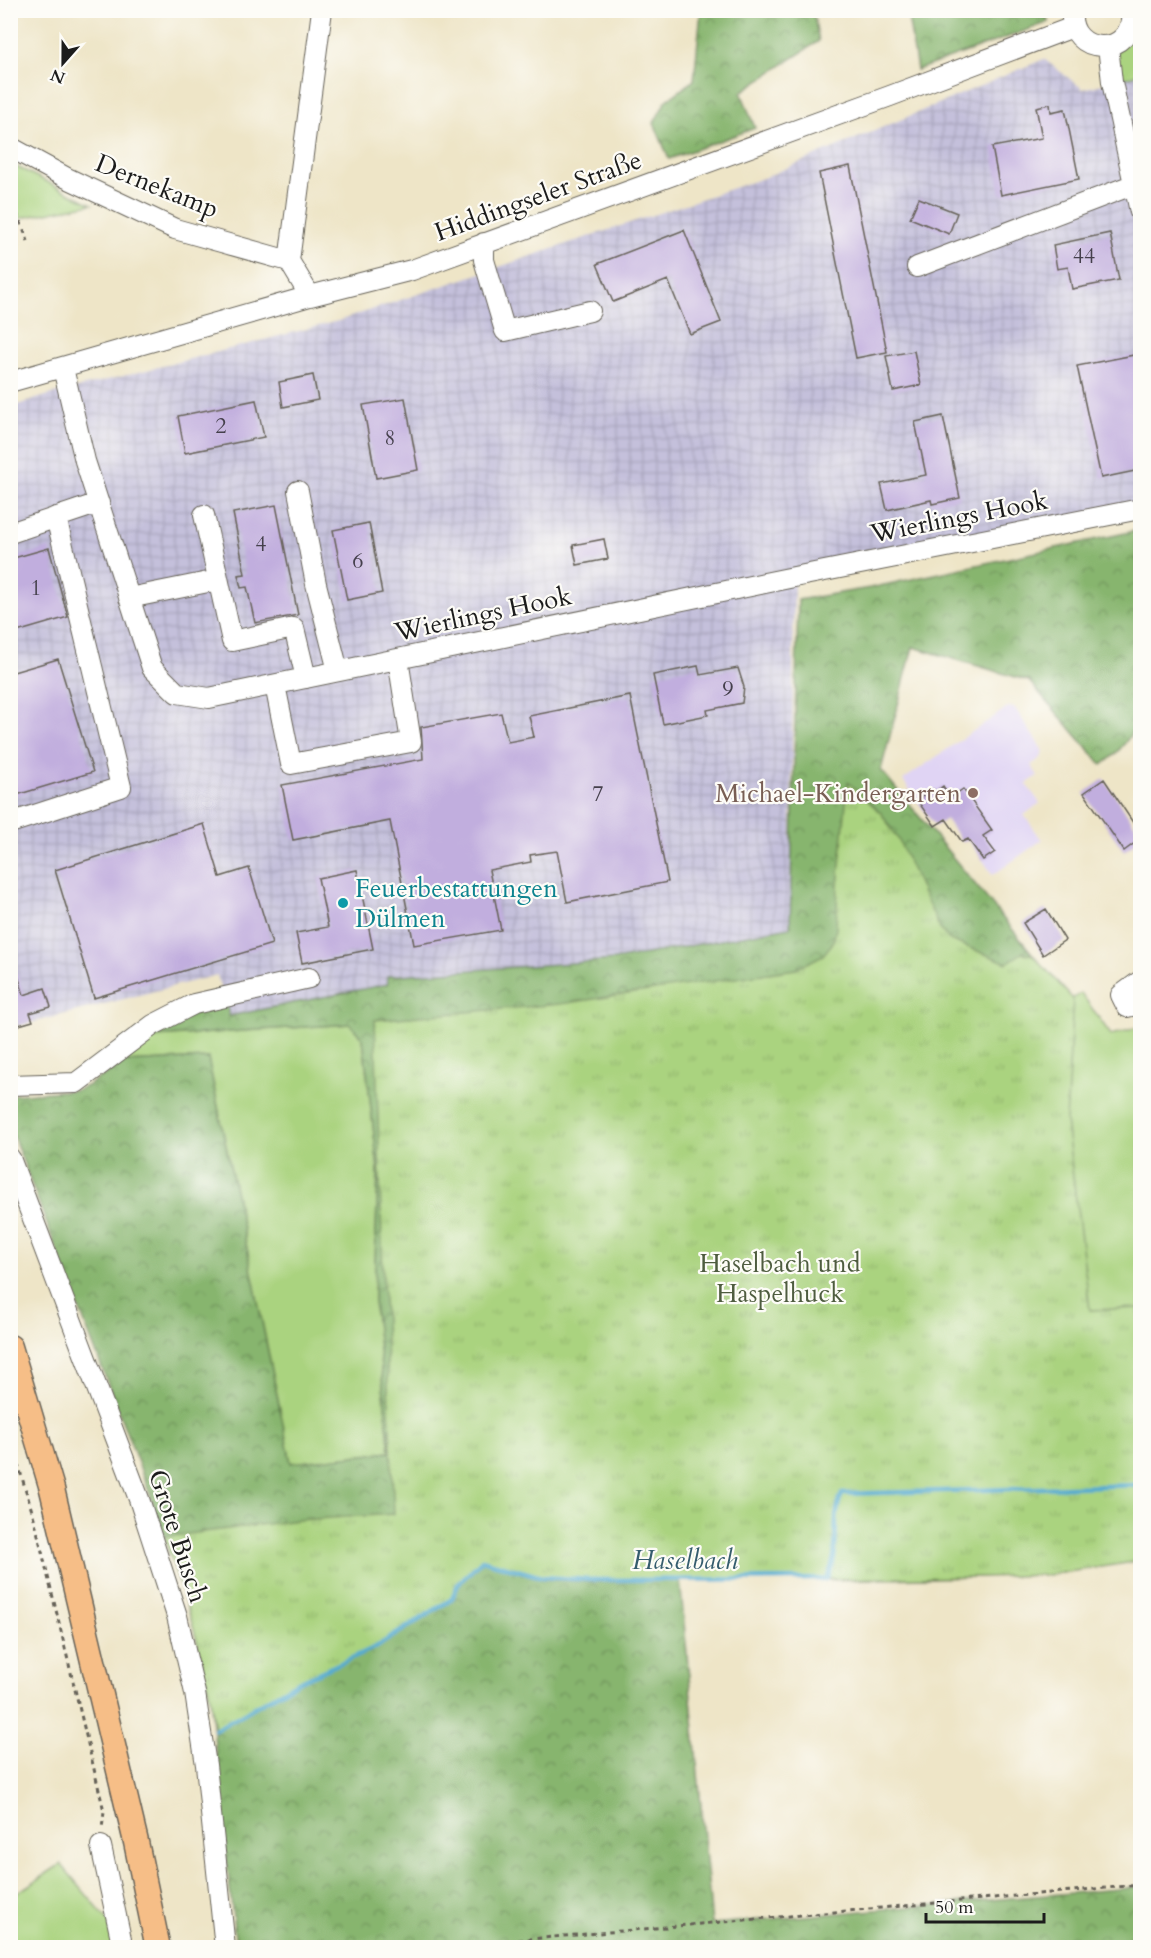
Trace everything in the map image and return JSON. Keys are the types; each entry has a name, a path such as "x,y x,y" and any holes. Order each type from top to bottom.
{"main road":[{"path":"10,1347 52,1489 136,1842 158,1947"}],"street":[{"path":"310,296 289,261 322,10"},
{"path":"1073,19 1078,36 1087,43 1097,47 1108,46 1118,42 1127,33 1132,18 1131,10"},
{"name":"Hiddingseler Straße","path":"10,382 310,296 412,270 717,160 1073,19"},
{"path":"1108,46 1112,82 1137,183 1140,212"},
{"name":"Dernekamp","path":"10,147 67,178 175,229 289,261"},
{"path":"917,267 1137,183"},
{"path":"484,243 484,260 506,331 590,311"},
{"name":"Wierlings Hook","path":"63,368 85,461 152,668 177,693 209,698 794,577 1140,509"},
{"path":"298,491 316,584 338,671"},
{"path":"10,533 99,503"},
{"path":"204,515 232,641 294,628 306,678"},
{"path":"10,823 121,788 56,517"},
{"path":"129,598 219,580"},
{"path":"275,684 291,764 411,742 398,659"},
{"path":"10,1085 76,1083 153,1025 194,1004 309,978"},
{"path":"1140,981 1120,995 1127,1007 1140,1004"},
{"name":"Grote Busch","path":"10,1158 139,1499 177,1616 200,1724 225,1947"},
{"path":"101,1846 123,1947"}],"path":[{"path":"10,196 28,241"},
{"path":"10,1437 34,1518 104,1810 101,1846"},
{"path":"429,1947 1140,1885"}],"shaded area":[{"path":"1044,59 1083,89 1138,75 1140,71 1140,509 794,577 790,927 615,960 387,977 389,984 229,1016 217,975 11,1028 11,407 49,395 338,321 763,178"},
{"name":"Michael-Kindergarten","path":"1008,707 1015,708 1043,751 1041,758 1031,765 1038,776 1026,784 1040,803 1024,815 1042,840 993,875 968,839 962,842 946,819 935,826 903,780"}],"green space":[{"path":"701,11 813,11 819,41 741,92 755,128 669,159 654,123 666,101 694,80"},
{"path":"907,11 1044,11 1049,22 917,70"},
{"path":"1140,11 1139,74 1112,82 1118,42"},
{"path":"11,164 92,204 11,220"},
{"path":"1135,531 1140,591 1140,714 1125,743 1102,765 1029,681 913,647 881,770 1040,963 680,1579 712,1924 1140,1887 1140,1947 236,1947 210,1697 193,1625 150,1494 11,1130 11,1095 76,1090 87,1086 124,1062 208,1058 291,1463 390,1452 374,1301 378,1169 363,1039 350,1024 153,1037 181,1017 200,1011 227,1006 229,1016 388,984 387,976 615,960 790,927 798,600 870,588"},
{"name":"Haselbach und Haspelhuck","path":"848,782 881,813 898,839 940,929 950,940 1007,963 1022,953 1032,954 1073,999 1066,1121 1090,1310 1140,1308 1140,1561 1048,1575 592,1582 542,1579 483,1561 459,1585 453,1600 377,1648 295,1684 215,1731 201,1657 188,1608 164,1537 298,1520 394,1514 383,1277 375,1020 560,1004 796,969 823,955 832,944 836,929"},
{"path":"1040,963 1072,999 1081,993 1111,1035 1140,1027 1140,1560 979,1577 826,1580"},
{"path":"350,1024 363,1039 378,1169 374,1301 390,1452 291,1464 208,1058 124,1062 153,1037"},
{"path":"61,1864 110,1923 115,1948 11,1948 11,1897"}],"building":[{"path":"1050,104 1051,112 1065,109 1079,179 1001,195 992,147 1042,138 1036,107"},
{"path":"850,166 887,352 856,358 819,173"},
{"path":"919,198 957,213 949,234 910,218"},
{"path":"684,230 721,322 690,334 668,280 613,302 597,264"},
{"path":"1110,233 1119,280 1072,289 1068,267 1057,269 1053,245"},
{"path":"914,351 921,385 893,391 886,356"},
{"path":"1134,355 1140,389 1140,470 1101,478 1077,366"},
{"path":"313,375 318,400 283,407 279,382"},
{"path":"405,398 418,470 376,478 363,405"},
{"path":"256,400 264,437 185,453 178,416"},
{"path":"943,416 960,498 932,504 931,500 887,510 881,484 926,475 915,422"},
{"path":"276,505 298,615 255,623 247,587 241,588 238,575 245,574 233,513"},
{"path":"369,523 382,593 347,600 333,530"},
{"path":"604,539 608,559 577,565 573,545"},
{"path":"49,548 68,617 10,634 10,559"},
{"path":"58,659 93,772 10,797 10,673"},
{"path":"698,666 700,675 738,668 744,687 742,703 707,710 708,715 663,724 653,675"},
{"path":"630,696 668,882 567,902 557,851 530,855 531,862 489,870 501,930 414,945 390,821 293,840 282,785 423,759 421,727 501,713 508,742 534,737 529,716"},
{"path":"1104,779 1140,833 1140,839 1124,851 1084,793"},
{"path":"943,786 950,798 963,789 992,830 983,836 995,852 983,860 968,839 962,842 946,819 935,826 917,800 933,789 935,792"},
{"path":"204,824 220,877 249,868 272,944 94,998 55,870"},
{"name":"Feuerbestattungen Dülmen","path":"357,870 373,949 302,963 296,933 328,927 318,878"},
{"path":"1046,909 1065,940 1043,955 1023,923"},
{"path":"10,960 13,960 24,995 45,988 51,1007 30,1013 33,1021 19,1025 10,1005"}],"waterway":[{"name":"Haselbach","path":"215,1730 296,1683 376,1647 452,1599 458,1584 482,1560 542,1577 591,1580 826,1579 834,1558 836,1516 842,1494 1140,1485"}],"place":[{"name":"Michael-Kindergarten","path":"973,793"},
{"name":"Feuerbestattungen Dülmen","path":"343,903"}]}
